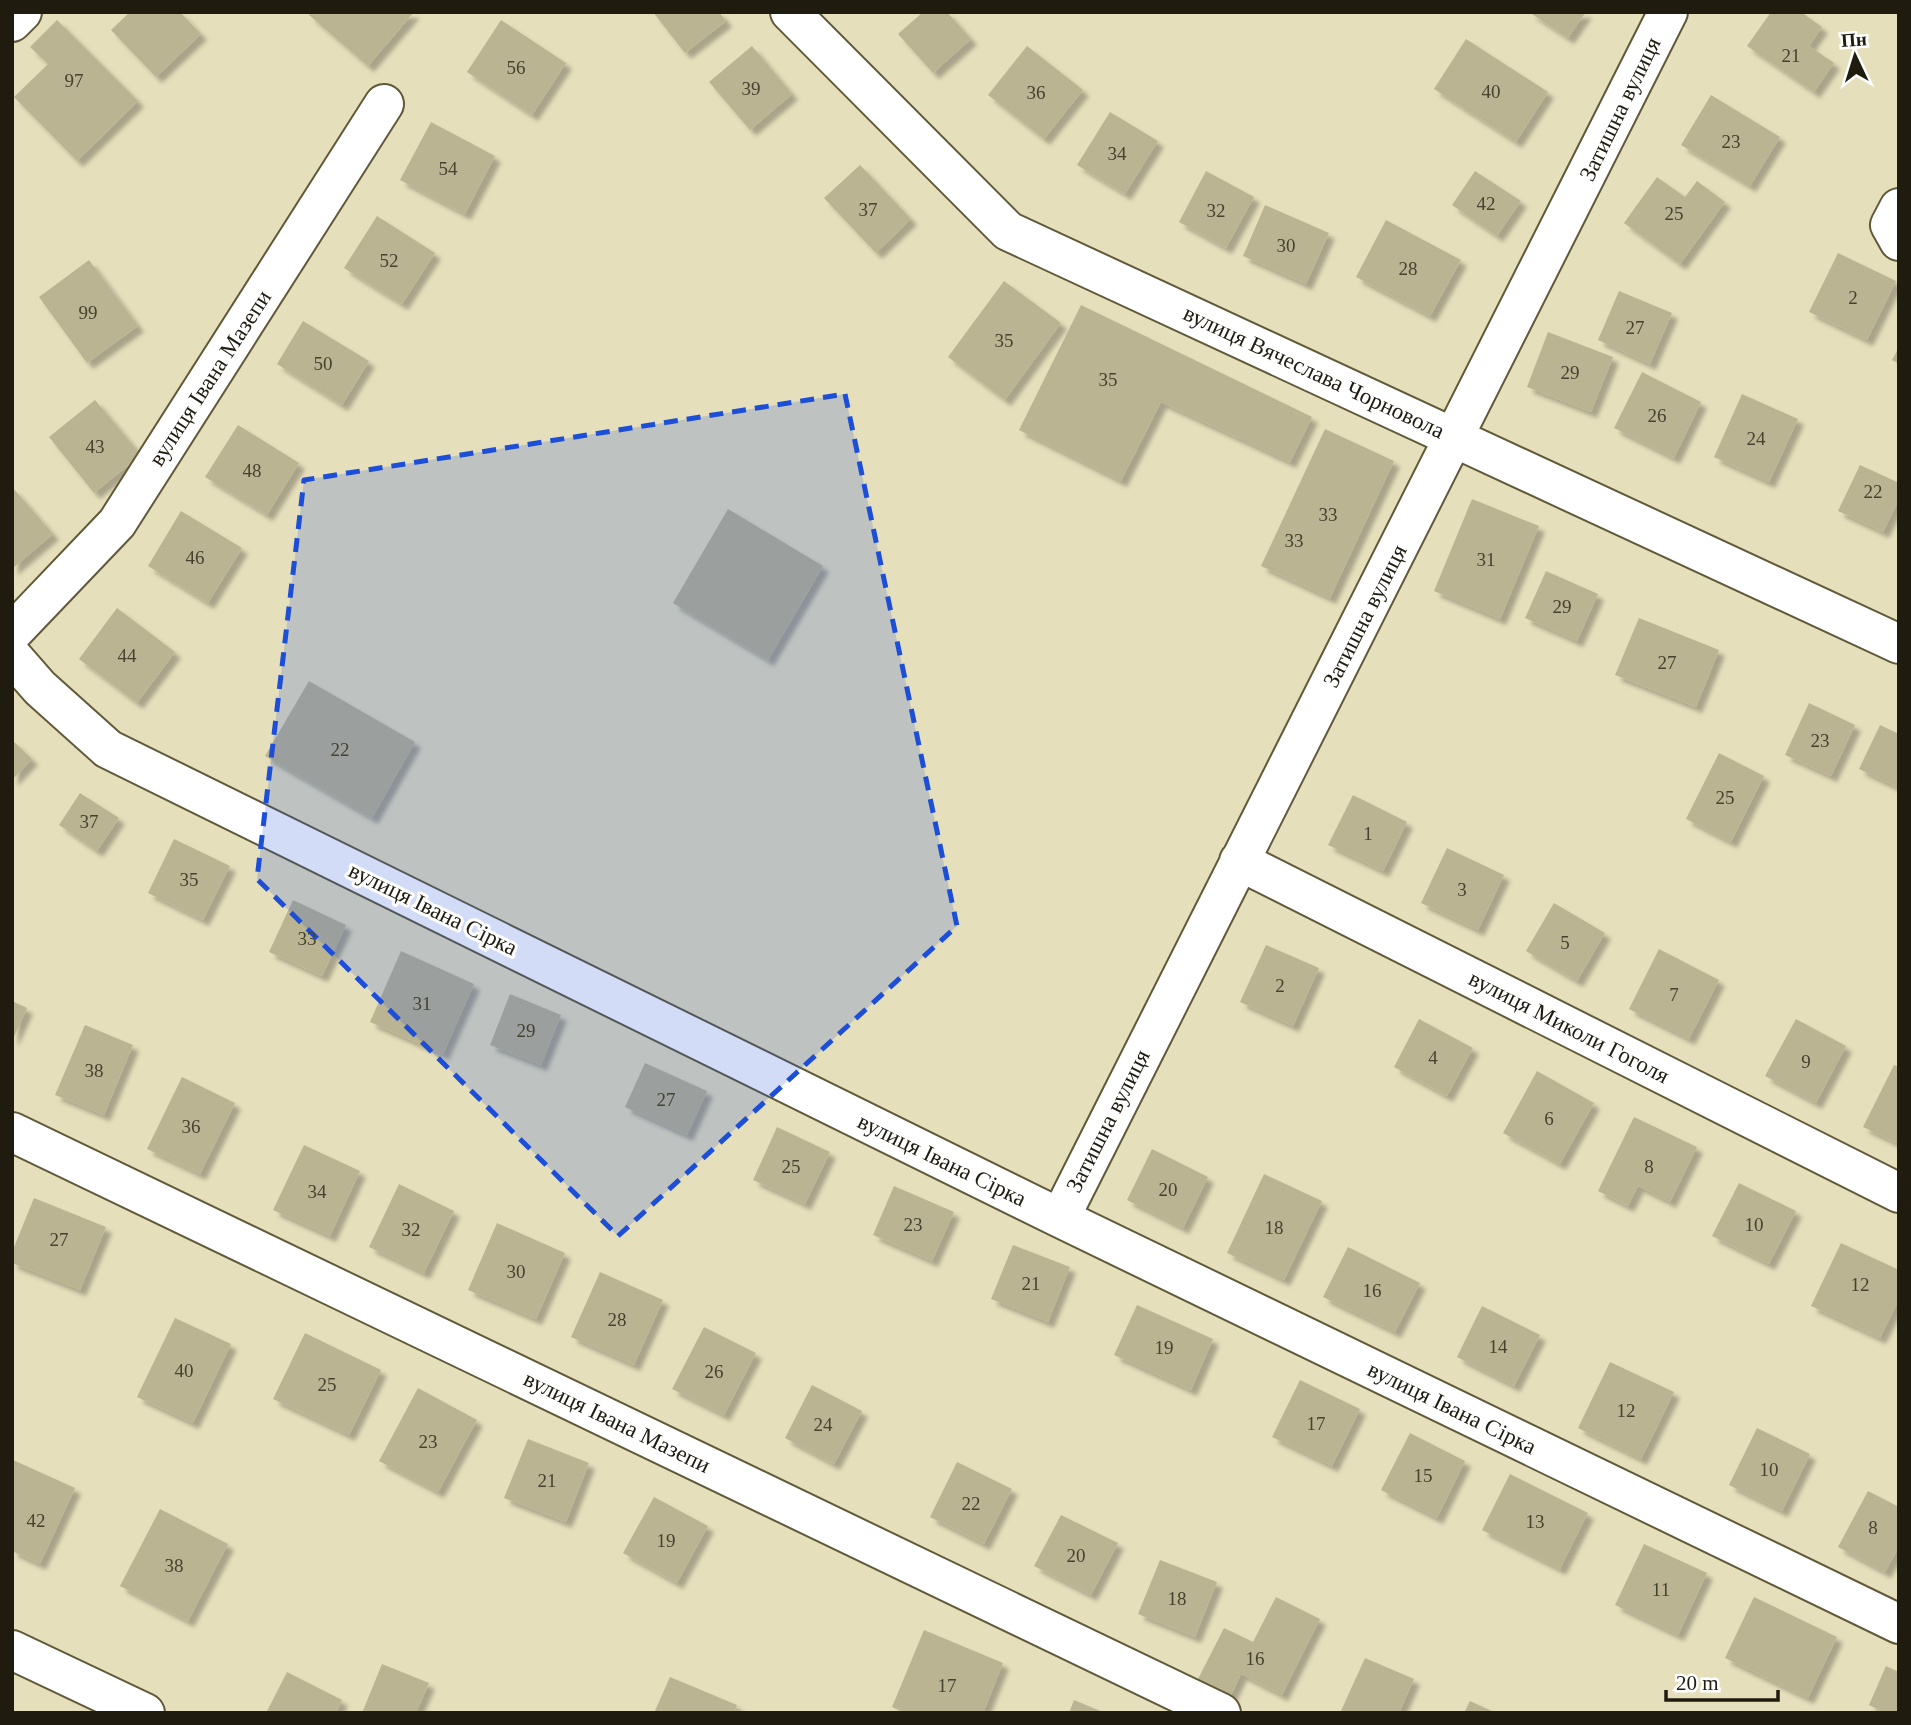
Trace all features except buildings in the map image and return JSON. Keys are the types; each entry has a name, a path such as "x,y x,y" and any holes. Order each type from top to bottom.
{"street":[{"path":"12,22 22,12"},
{"name":"Затишна вулиця","path":"1060,1218 1456,438 1668,12"},
{"name":"вулиця Вячеслава Чорновола","path":"795,14 1008,231 1899,644"},
{"name":"вулиця Івана Мазепи","path":"12,633 117,523 384,104"},
{"path":"1899,208 1890,225 1899,241"},
{"name":"вулиця Івана Сірка","path":"12,656 40,688 108,749 1060,1218 1899,1624"},
{"name":"вулиця Миколи Гоголя","path":"1239,861 1899,1194"},
{"name":"вулиця Івана Мазепи","path":"12,1132 1221,1713"},
{"path":"12,1650 145,1713"}],"highlighted area":[{"path":"845,394 957,926 618,1236 257,879 304,480"}]}
